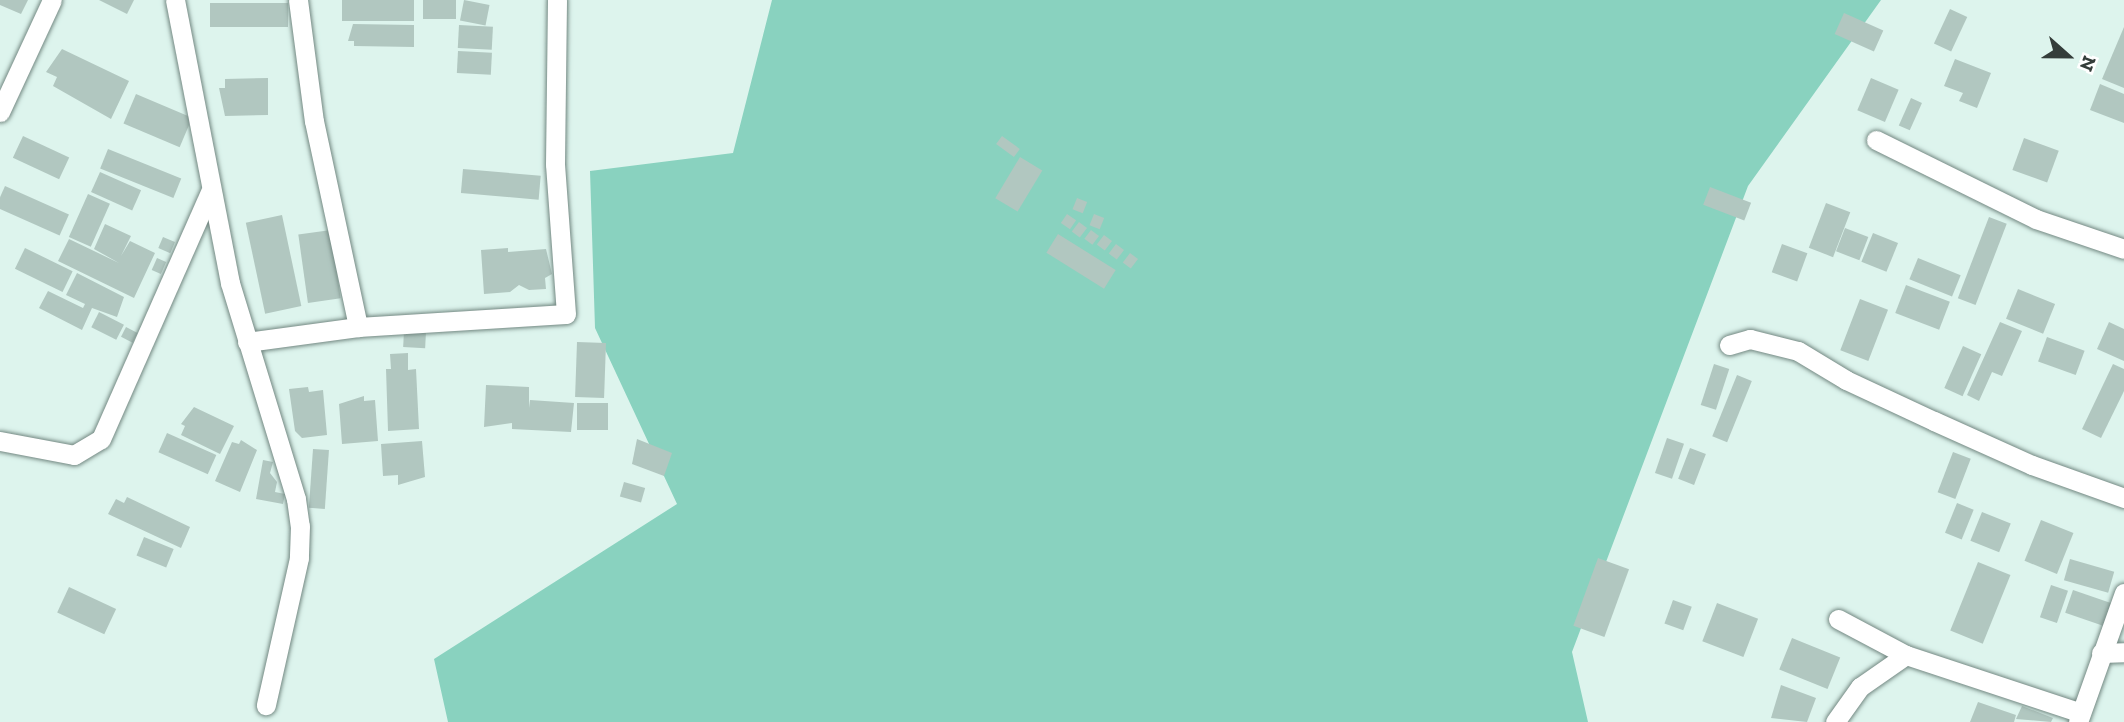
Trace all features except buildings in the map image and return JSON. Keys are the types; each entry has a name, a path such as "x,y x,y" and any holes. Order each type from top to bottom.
{"street":[{"path":"0,112 52,0"},
{"path":"175,0 210,192 247,342 296,499 300,526 299,558 266,705"},
{"path":"298,0 314,121 358,327"},
{"path":"247,342 358,327 568,312 555,164 557,0"},
{"path":"1876,140 2036,219 2124,249"},
{"path":"0,441 74,455 101,439 210,192"},
{"path":"1729,345 1750,339 1798,351 1846,380 2032,466 2124,498"},
{"path":"1838,619 1906,655 2080,718 2124,593"},
{"path":"2101,653 2124,652"},
{"path":"1835,722 1860,687 1906,655"}],"green space":[{"path":"772,0 1881,0 1748,186 1572,652 1588,722 448,722 434,659 677,504 595,328 590,171 733,153"}]}
